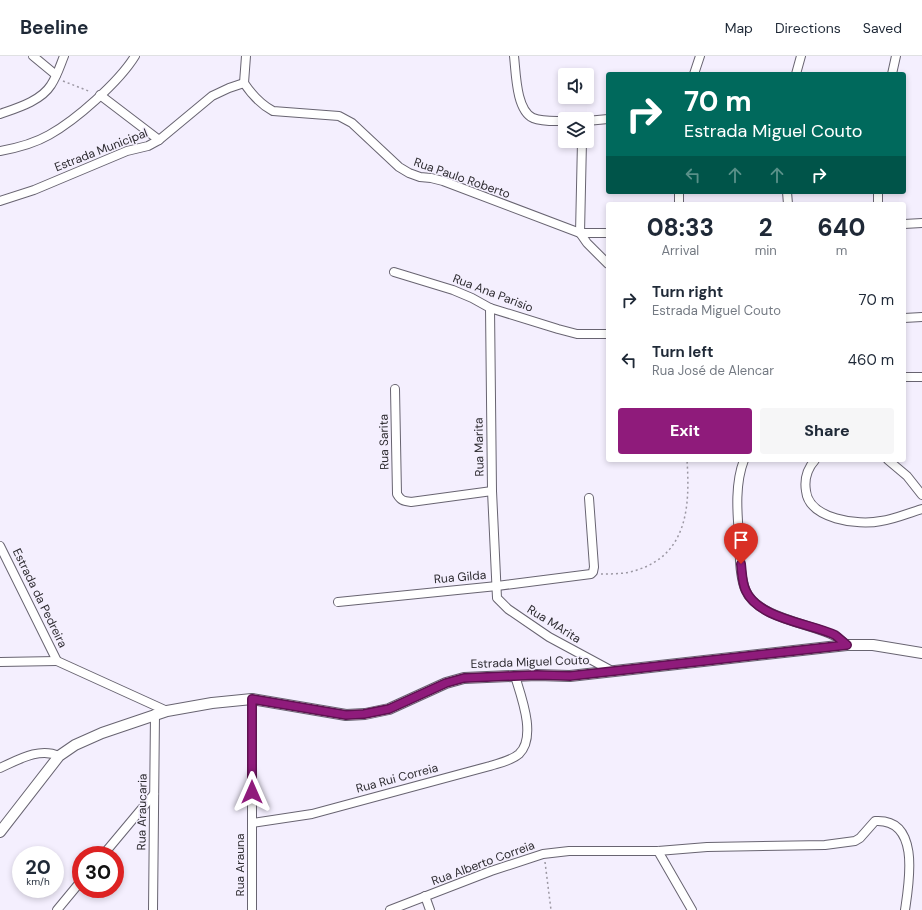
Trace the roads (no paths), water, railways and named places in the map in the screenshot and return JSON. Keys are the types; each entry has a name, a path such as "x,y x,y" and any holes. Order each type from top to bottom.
{"street":[{"path":"33,56 56,76"},
{"path":"0,114 44,93 56,76 64,56"},
{"path":"0,151 26,144 50,134 66,124 100,95 135,56"},
{"path":"244,83 246,56"},
{"path":"514,56 521,101 526,112 534,118 558,121"},
{"path":"695,72 700,56"},
{"path":"797,72 801,56"},
{"path":"892,72 896,56"},
{"name":"Estrada Municipal","path":"0,201 34,190 116,155 148,146 159,140 212,96 244,83"},
{"name":"Rua Paulo Roberto","path":"244,83 264,106 273,111 339,116 352,123 399,167 409,173 420,177 443,181 580,233"},
{"path":"100,95 159,140"},
{"path":"594,121 606,120"},
{"path":"582,148 580,233 587,243 606,262"},
{"path":"906,224 922,223"},
{"path":"580,233 606,233"},
{"name":"Rua Ana Parisio","path":"394,272 453,290 490,308 558,329 577,334 606,334"},
{"name":"Rua Marita","path":"490,308 492,491 497,586"},
{"path":"906,318 922,316"},
{"path":"906,377 922,378"},
{"name":"Rua Sarita","path":"395,389 397,494 403,501 411,502 492,491"},
{"path":"744,462 740,476 737,512 742,578 746,591 757,604 775,615 836,636 847,645"},
{"path":"813,462 809,466 805,482 807,498 814,508 832,517 861,522 880,521 922,510"},
{"path":"890,462 907,476 922,496"},
{"name":"Rua Gilda","path":"338,602 588,575 593,572 594,567 589,498"},
{"name":"Estrada da Pedreira","path":"0,546 57,660 166,711"},
{"name":"Rua MArita","path":"497,586 497,598 517,615 549,637 612,671"},
{"name":"Estrada Miguel Couto","path":"0,832 59,756 75,745 102,733 166,711 212,703 252,699 346,715 364,714 389,709 446,683 464,678 570,676 847,645 873,645 922,654"},
{"path":"0,662 57,660"},
{"name":"Rua Rui Correia","path":"252,823 312,814 490,766 514,757 520,753 527,737 523,705 515,676"},
{"name":"Rua Arauna","path":"252,699 252,910"},
{"name":"Rua Araucaria","path":"153,910 155,714"},
{"path":"0,768 30,755 52,753 59,756"},
{"path":"111,846 154,794"},
{"name":"Rua Alberto Correia","path":"390,910 491,870 543,854 569,851 658,851 707,847 825,845 855,841 860,838 875,821 884,821 894,825 902,834 908,849 909,879 905,910"},
{"path":"658,851 692,910"},
{"path":"57,910 72,892"},
{"path":"425,896 430,910"}]}
